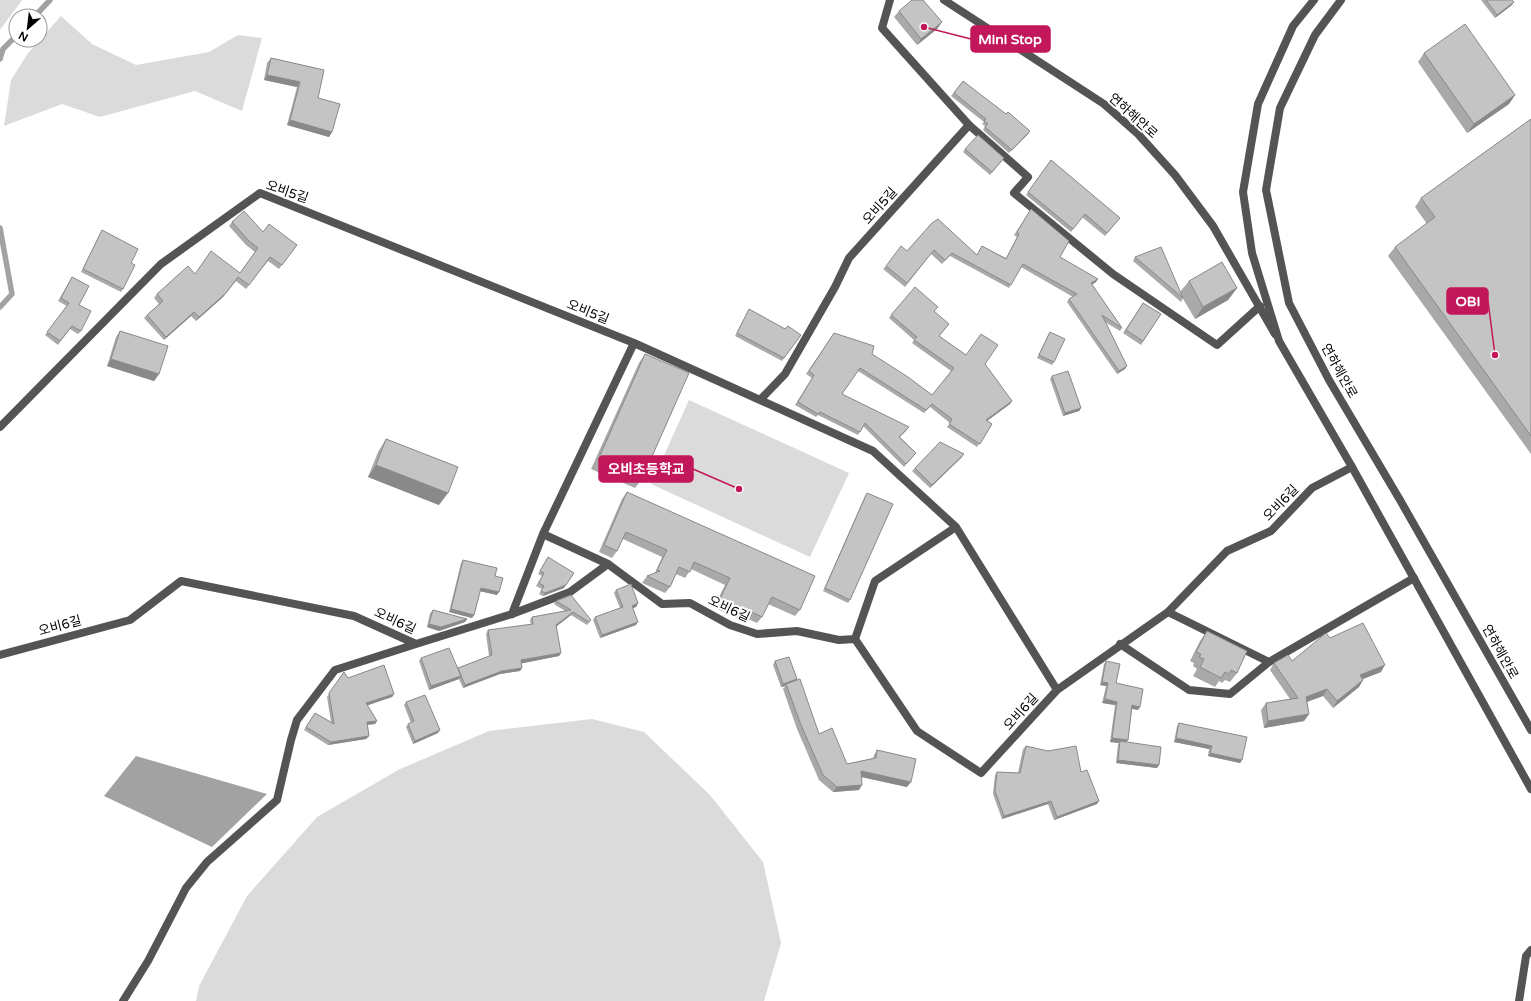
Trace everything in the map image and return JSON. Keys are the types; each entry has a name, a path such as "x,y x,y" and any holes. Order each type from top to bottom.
{"street":[{"path":"890,0 882,28 969,125 1028,177 1014,193 1113,274 1217,345 1260,306"},
{"name":"연하해안로","path":"944,0 1104,104 1138,134 1175,175 1213,226 1352,467 1531,789"},
{"name":"연하해안로","path":"1279,341 1252,253 1243,192 1258,104 1293,26 1314,0"},
{"name":"연하해안로","path":"1341,0 1315,35 1280,108 1266,190 1289,302 1329,380 1400,500 1531,730"},
{"name":"오비5길","path":"0,427 162,264 260,193 634,343 760,400 785,374 835,287 849,258 969,125"},
{"path":"512,614 543,534 634,343"},
{"path":"760,400 873,451 956,527 1057,690"},
{"name":"오비6길","path":"0,656 130,620 182,582 354,616 416,644 512,614 570,592 608,564 662,604 690,603 730,626 757,634 797,631 839,640 855,639 917,731 981,774 1057,690 1120,644 1168,612 1227,551 1271,531 1312,488 1352,467"},
{"path":"855,639 875,581 956,527"},
{"path":"543,534 608,564"},
{"path":"1120,644 1189,690 1230,694 1269,662 1414,578"},
{"path":"1168,612 1269,662"},
{"path":"123,1001 148,961 186,888 206,862 278,800 291,740 297,720 334,670 416,644"},
{"path":"1519,1001 1526,956 1531,950"}],"shaded area":[{"path":"0,0 22,0 16,8 8,8 8,19 0,30"},
{"path":"61,16 92,44 136,65 209,52 238,35 262,38 242,111 195,91 100,117 62,104 4,126 11,80 32,48 48,48 48,31"},
{"path":"689,400 849,473 810,557 651,484"},
{"path":"592,719 644,732 710,795 763,862 781,943 764,1001 196,1001 199,986 247,896 317,817 400,769 489,731"},
{"path":"136,756 267,794 212,847 104,796"}],"building":[{"path":"912,0 923,0 942,22 921,39 899,11"},
{"path":"1486,0 1512,0 1514,2 1497,15"},
{"path":"1465,24 1515,95 1474,124 1424,53"},
{"path":"271,58 324,70 318,98 340,104 332,132 290,120 300,82 267,75"},
{"path":"963,81 1006,114 1008,112 1030,131 1012,150 985,127 988,124 984,121 986,119 954,93"},
{"path":"1531,119 1531,436 1395,247 1435,217 1421,198"},
{"path":"978,135 1004,158 992,172 965,149"},
{"path":"1051,160 1120,218 1107,233 1085,214 1073,229 1028,192"},
{"path":"1031,209 1069,241 1060,257 1098,279 1091,283 1122,328 1102,315 1127,366 1119,371 1069,299 1077,294 1023,264 1011,285 952,253 945,260 934,250 907,283 886,266 901,246 907,251 932,223 938,219 977,255 982,246 1006,259 1019,234 1017,232"},
{"path":"244,211 263,232 269,224 297,245 282,265 270,257 249,285 238,277 226,293 199,317 194,312 166,337 147,315 163,301 157,294 188,266 195,274 211,251 240,273 258,248 249,241 232,222"},
{"path":"102,230 138,249 131,263 135,265 123,289 83,269"},
{"path":"1161,247 1183,298 1135,257"},
{"path":"1222,262 1237,288 1203,307 1189,281"},
{"path":"72,277 89,286 79,305 91,311 81,331 72,326 60,341 47,332 69,303 61,298"},
{"path":"915,287 938,307 934,311 949,324 939,336 966,355 981,334 998,345 985,364 1012,401 986,420 992,424 980,444 949,424 952,419 932,404 926,410 860,368 842,394 909,427 899,437 916,453 906,464 865,423 860,432 820,412 818,414 798,402 814,375 809,371 834,333 874,346 872,354 908,377 932,395 954,368 914,340 917,337 891,315"},
{"path":"1143,303 1161,314 1143,341 1126,330"},
{"path":"749,309 785,329 788,326 801,335 784,358 737,333"},
{"path":"120,331 168,346 159,374 111,359"},
{"path":"1050,332 1065,339 1054,362 1039,355"},
{"path":"645,354 689,373 642,479 598,460"},
{"path":"1068,371 1081,408 1065,413 1052,376"},
{"path":"386,439 458,467 448,493 376,465"},
{"path":"940,442 964,454 932,485 915,468"},
{"path":"627,492 815,576 800,610 772,597 762,617 752,612 751,616 719,601 730,578 694,562 690,572 679,567 670,587 647,576 660,571 657,570 667,550 626,532 617,551 604,545"},
{"path":"867,493 893,504 850,600 825,588"},
{"path":"548,557 574,573 566,585 545,593 541,591 544,586 539,583 544,573 540,571"},
{"path":"463,560 497,568 495,576 503,578 499,592 481,588 474,615 451,609"},
{"path":"631,584 638,603 632,606 638,622 602,635 595,617 623,607 616,590"},
{"path":"571,595 591,620 589,622 573,612 556,625 561,653 521,660 522,668 502,671 465,685 458,668 492,655 488,630 533,624 532,617 571,610 556,601"},
{"path":"433,610 467,619 441,627 429,624"},
{"path":"1363,623 1385,665 1360,675 1363,680 1337,701 1327,689 1306,697 1309,714 1268,721 1266,703 1298,698 1274,663 1288,655 1292,661 1326,633 1330,638"},
{"path":"1207,631 1247,651 1237,673 1231,670 1229,674 1225,672 1221,678 1200,667 1204,659 1199,657 1201,654 1196,652"},
{"path":"449,648 461,676 431,686 421,658"},
{"path":"789,657 797,679 783,684 775,661"},
{"path":"1106,661 1120,664 1116,683 1143,689 1140,707 1132,705 1128,740 1112,738 1117,702 1105,699 1108,683 1102,682"},
{"path":"384,665 394,694 366,703 377,721 367,722 369,736 331,742 306,727 315,713 334,724 329,693 344,672 348,678"},
{"path":"800,679 819,734 832,728 847,764 876,758 877,750 916,759 911,782 861,771 862,785 837,787 823,775 801,725 786,684"},
{"path":"425,695 440,730 415,741 408,724 414,721 406,702"},
{"path":"1179,723 1247,737 1242,760 1210,753 1212,746 1176,738"},
{"path":"1120,741 1161,747 1159,765 1118,760"},
{"path":"1026,746 1048,751 1076,746 1081,772 1087,770 1099,801 1057,817 1051,801 1004,816 995,791 997,772 1020,773"}],"waterway":[{"path":"42,8 50,0"},
{"path":"0,59 3,49 8,44"},
{"path":"0,228 12,294 0,307"}],"place":[{"name":"Mini Stop","path":"924,27"},
{"name":"OBI","path":"1495,355"},
{"name":"오비초등학교","path":"739,489"}]}
